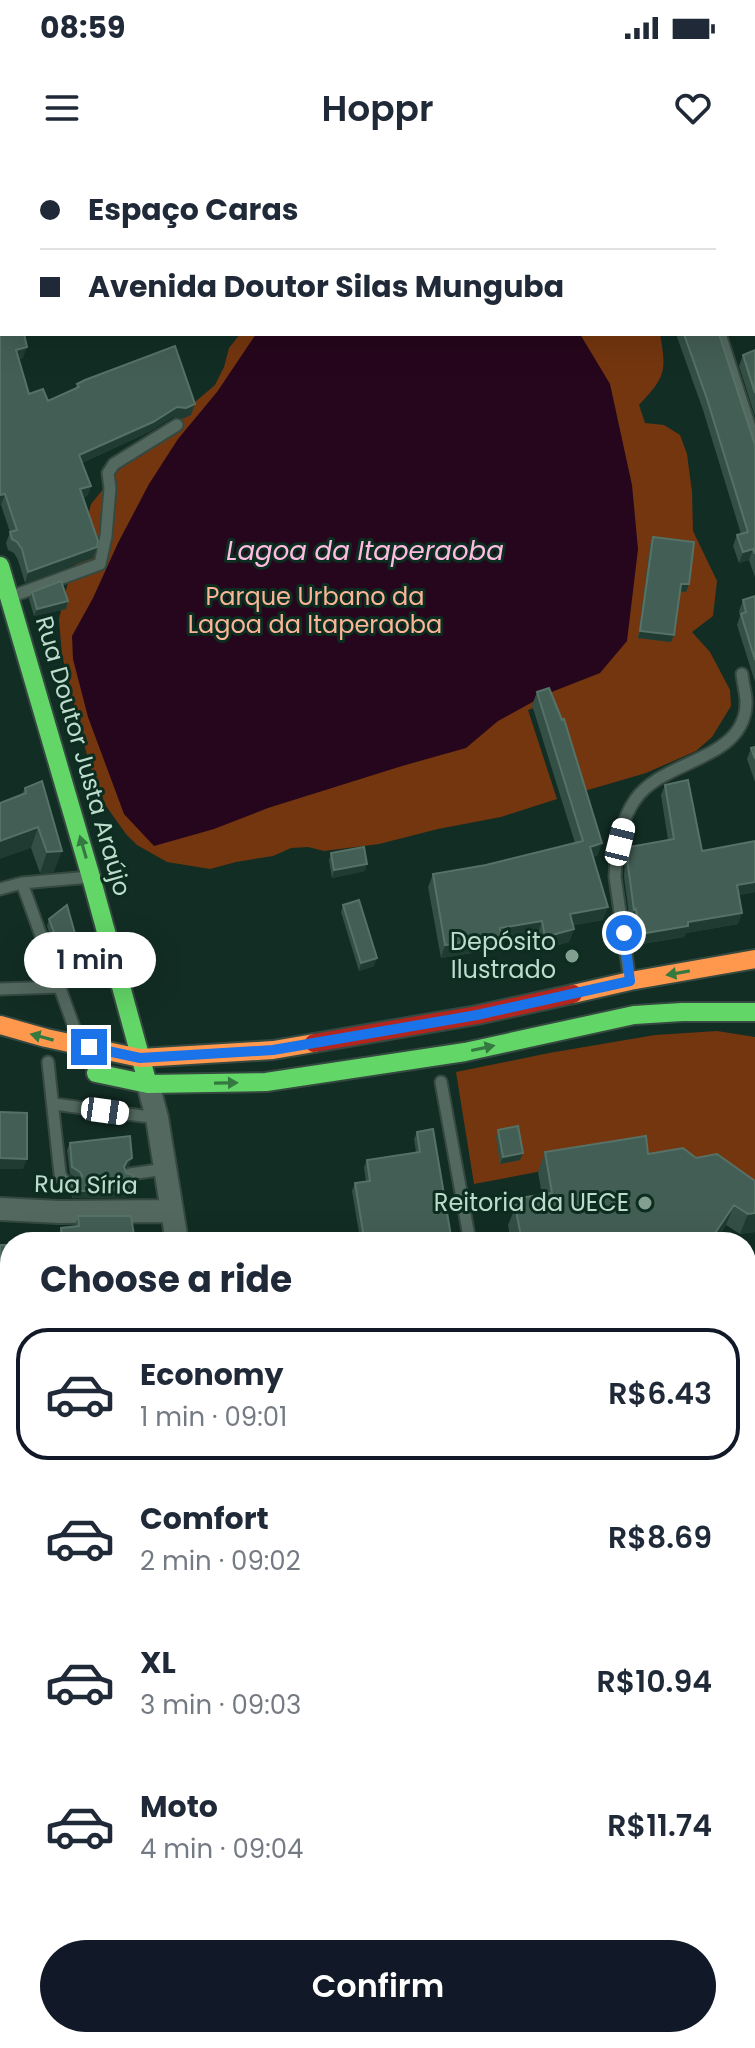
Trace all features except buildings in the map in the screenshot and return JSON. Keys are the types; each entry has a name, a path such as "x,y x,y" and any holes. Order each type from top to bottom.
{"main road":[{"name":"Rua Doutor Justa Araújo","path":"0,566 10,597 9,626 91,877 148,1084"},
{"path":"0,1025 140,1058 273,1050 477,1015 630,981 755,959"},
{"path":"26,1057 148,1084 266,1082 465,1052 634,1015 755,1012"}],"street":[{"name":"Rua Doutor Justa Araújo","path":"148,1084 157,1118 175,1232"},
{"name":"Rua Síria","path":"0,1209 171,1211"}],"lane":[{"path":"721,336 755,443"},
{"path":"10,597 100,564 106,536 110,488 108,473 114,464 177,425"},
{"path":"630,981 615,877 626,815 636,797 657,778 726,744 737,733 746,701 742,674"},
{"path":"0,889 22,883 91,877"},
{"path":"22,883 81,1045"},
{"path":"0,989 60,987"},
{"path":"61,1065 54,1104 60,1174 63,1180 71,1184"},
{"path":"441,1082 468,1232"},
{"path":"54,1104 157,1118"},
{"path":"130,1174 165,1169"}],"green space":[{"name":"Lagoa da Itaperaoba","path":"238,336 660,336 662,373 639,405 645,423 664,425 680,435 687,454 693,531 717,581 713,616 692,632 710,652 730,690 731,706 712,737 696,751 646,773 581,792 550,702 528,710 557,799 501,817 379,844 324,851 308,847 291,848 273,856 210,869 167,862 137,845 106,806 94,779 62,655 59,619 91,504 127,460 215,385 229,348"},
{"path":"717,1031 755,1037 755,1204 562,1160 537,1172 474,1184 456,1072 655,1035"}],"water":[{"name":"Lagoa da Itaperaoba","path":"255,336 581,336 610,384 632,485 638,549 627,641 600,673 549,693 498,721 466,748 154,846 124,814 88,717 73,659 72,636 149,484 178,439 217,392"}],"traffic: fast":[{"path":"0,566 147,1081"},
{"path":"96,1073 148,1084 266,1082 465,1052 634,1015 755,1012"}],"traffic: slow":[{"path":"573,994 755,959"},
{"path":"0,1025 140,1058 273,1050 314,1043"}],"traffic: jam":[{"path":"314,1043 477,1015 573,994"}],"place":[{"name":"Depósito Ilustrado","path":"572,956"},
{"name":"Reitoria da UECE","path":"645,1203"}],"route":[{"path":"89,1047 140,1058 273,1050 477,1015 630,981 624,933"}],"park label":[{"name":"Parque Urbano da Lagoa da Itaperaoba","path":"315,611"}]}
